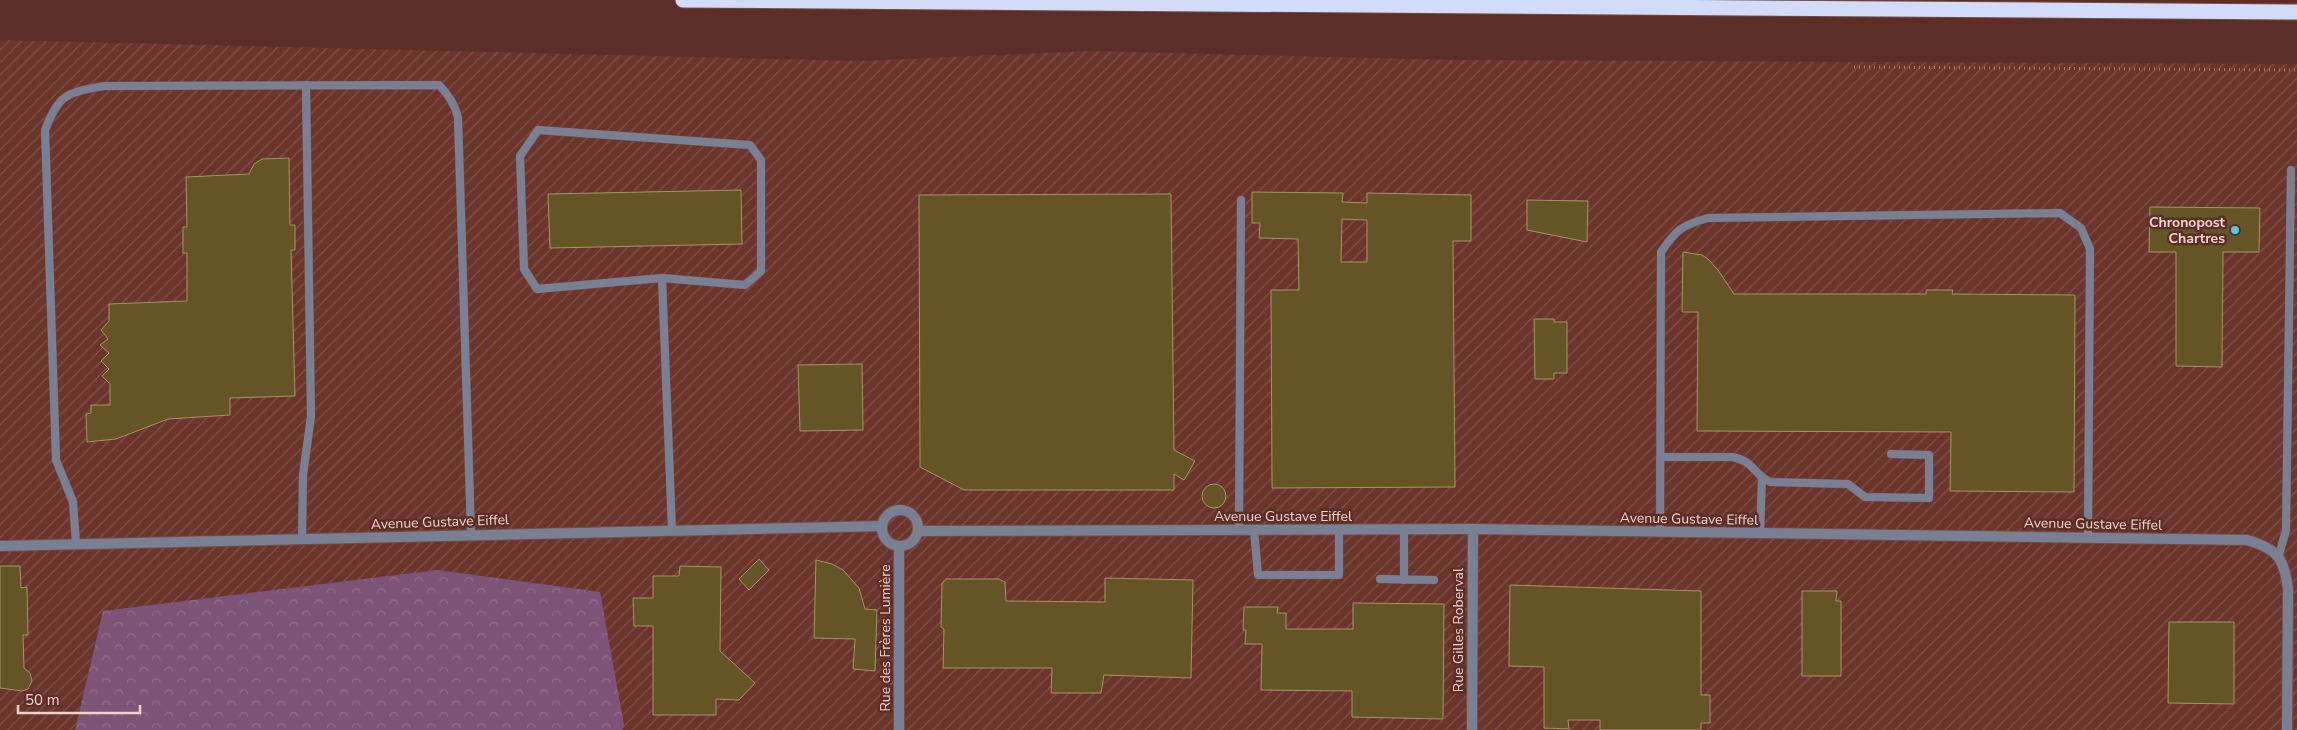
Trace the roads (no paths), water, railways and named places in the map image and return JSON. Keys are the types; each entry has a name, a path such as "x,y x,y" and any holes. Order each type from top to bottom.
{"highway":[{"path":"684,0 2297,12"}],"street":[{"path":"901,510 910,513 916,520 918,531 914,539 908,544 899,546 891,544 884,536 882,526 885,518 892,512 901,510"},
{"name":"Avenue Gustave Eiffel","path":"0,546 882,526"},
{"name":"Avenue Gustave Eiffel","path":"918,531 1404,529 2247,540 2264,545 2279,555"},
{"name":"Rue Gilles Roberval","path":"1472,730 1473,530"},
{"name":"Rue des Frères Lumière","path":"899,546 899,730"},
{"path":"2279,555 2285,570 2288,589 2287,730"}],"lane":[{"path":"302,540 303,475 311,416 306,85"},
{"path":"76,543 73,502 56,460 45,130 54,107 65,97 81,90 104,86 438,85 448,94 455,106 458,118 472,534"},
{"path":"538,130 750,145 761,160 761,271 745,286 662,278 537,289 524,269 520,156 538,130"},
{"path":"2279,555 2286,530 2290,170"},
{"path":"1239,530 1241,200"},
{"path":"1660,532 1662,252 1675,232 1687,224 1708,218 2060,213 2081,228 2090,249 2088,538"},
{"path":"662,278 672,530"},
{"path":"1661,457 1744,459 1751,464 1762,478 1770,482 1848,484 1865,497 1929,498 1929,455 1891,454"},
{"path":"1760,534 1762,478"},
{"path":"1404,529 1404,580"},
{"path":"1254,530 1258,575 1339,575 1339,530"},
{"path":"1380,579 1434,580"}],"place":[{"name":"Chronopost Chartres","path":"2235,230"}]}
